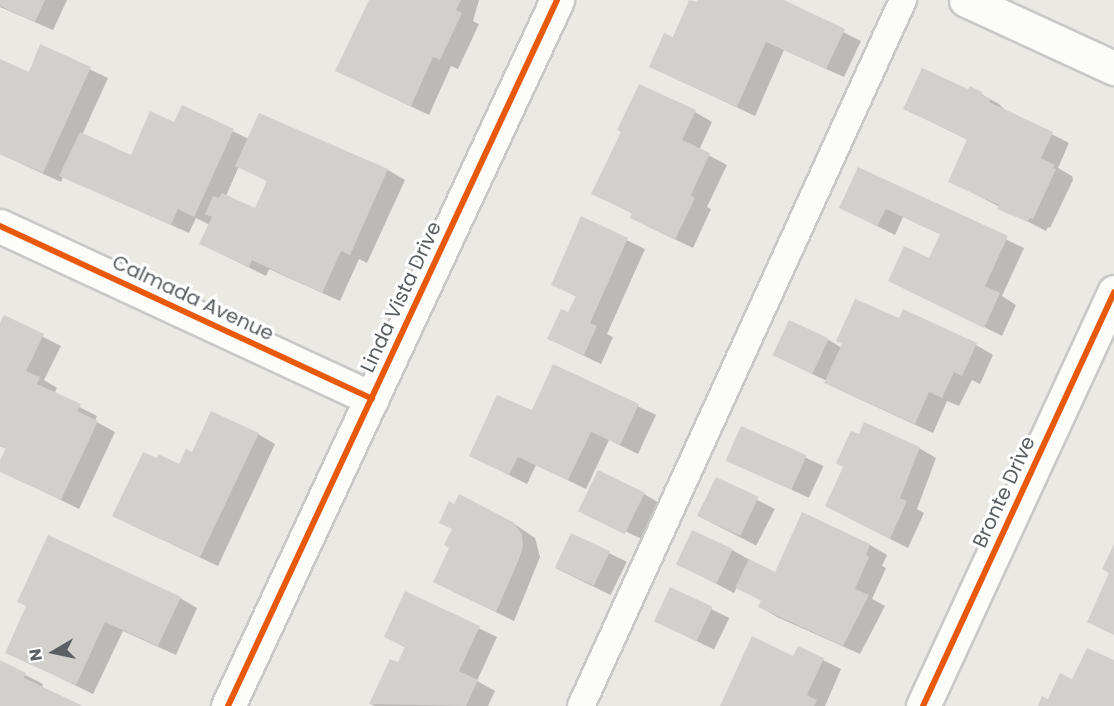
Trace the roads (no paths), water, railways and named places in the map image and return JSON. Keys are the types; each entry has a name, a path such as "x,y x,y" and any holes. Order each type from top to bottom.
{"street":[{"name":"Linda Vista Drive","path":"228,706 557,0"},
{"path":"966,0 1114,69"},
{"name":"Calmada Avenue","path":"0,226 372,399"},
{"name":"Bronte Drive","path":"923,706 1114,292"}],"lane":[{"path":"581,706 903,0"}]}
